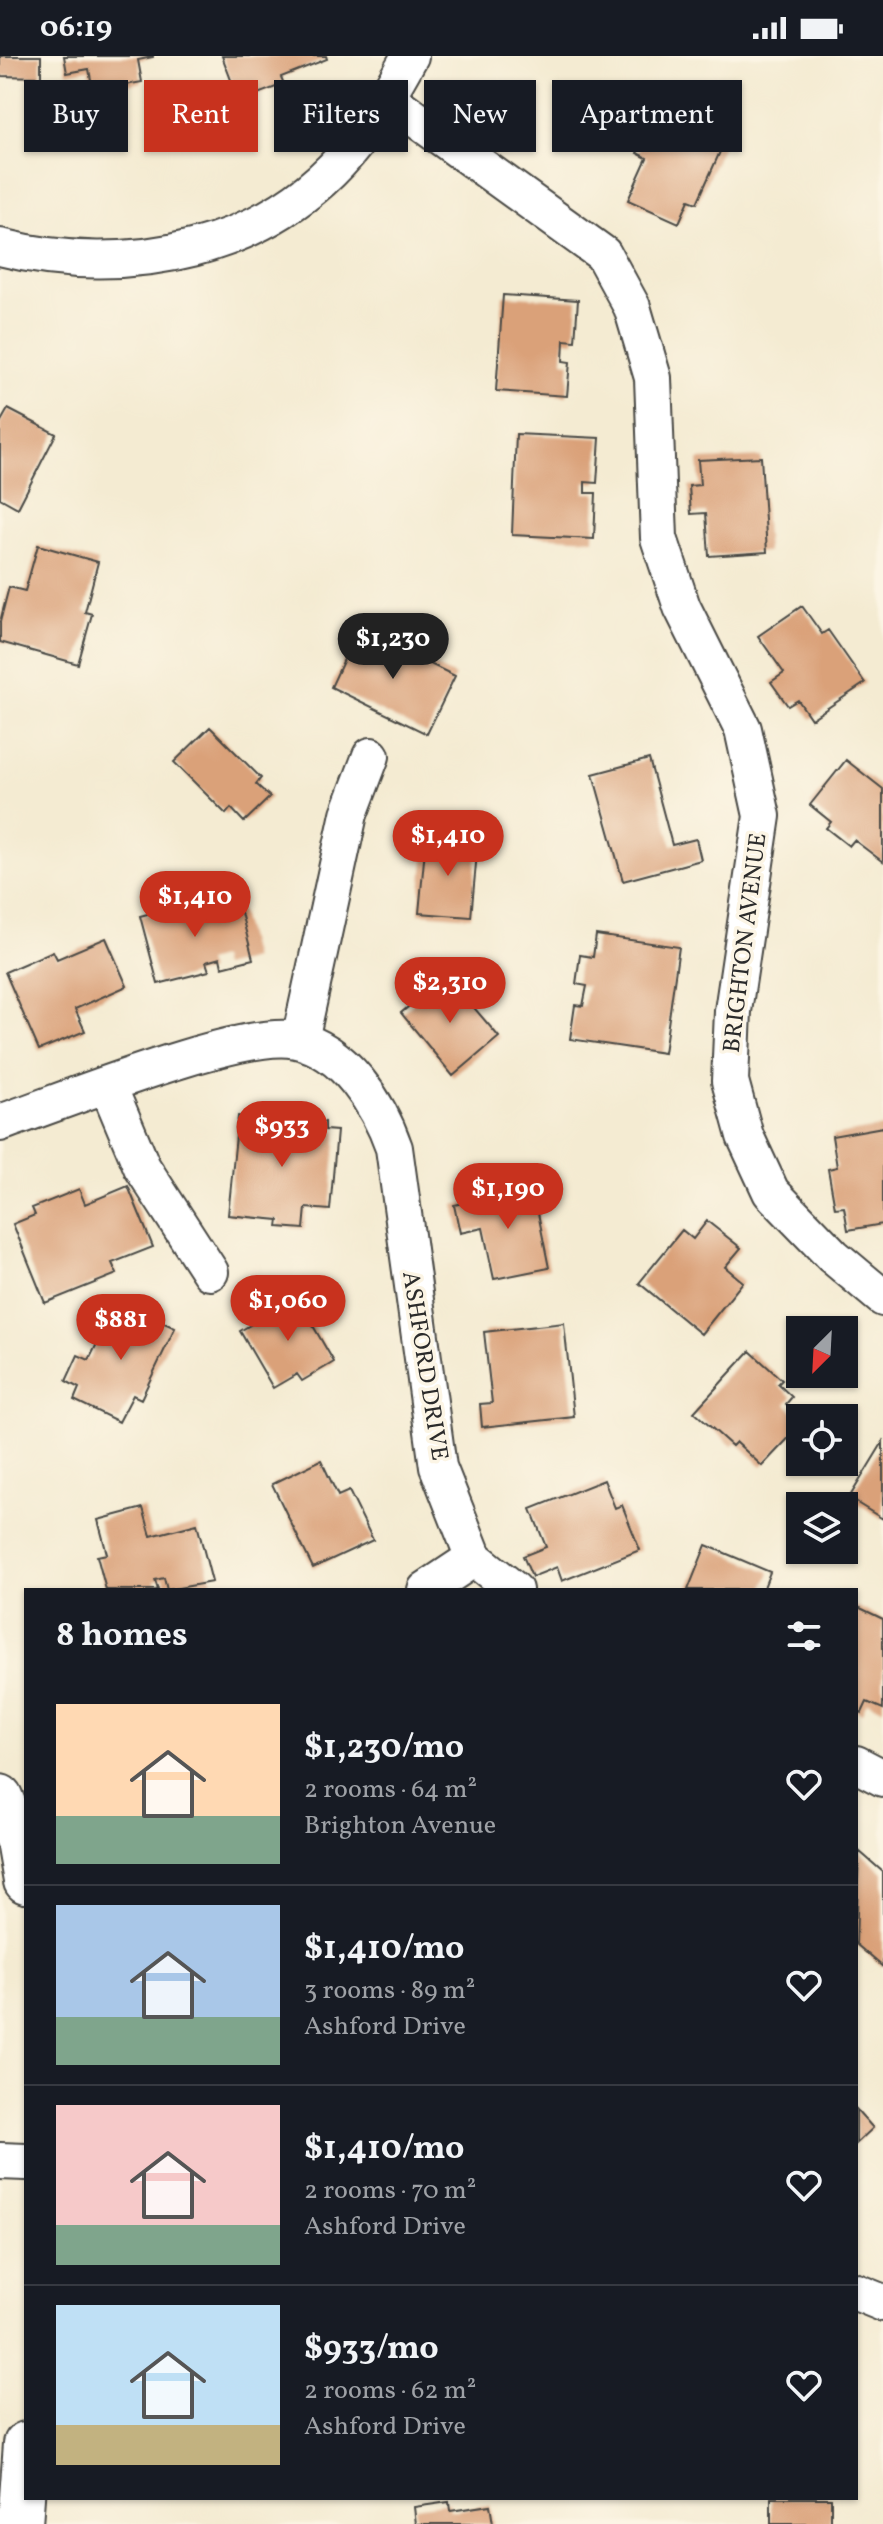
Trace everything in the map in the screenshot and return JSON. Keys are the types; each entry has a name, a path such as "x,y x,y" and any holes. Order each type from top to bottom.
{"street":[{"path":"397,80 410,56"},
{"name":"BRIGHTON AVENUE","path":"408,113 603,254 632,307 653,378 659,538 682,607 743,729 762,816 733,1011 730,1081 745,1136 771,1192 833,1256 883,1298"},
{"path":"0,247 78,260 171,255 259,225 321,179 347,152"},
{"path":"0,1123 251,1041 277,1037 300,1040 349,814 371,756"},
{"name":"ASHFORD DRIVE","path":"300,1040 351,1073 385,1121 394,1148 438,1467 474,1558 512,1588"},
{"path":"108,1086 142,1167 210,1272"},
{"path":"429,1588 474,1558"},
{"path":"858,1765 883,1778"},
{"path":"0,1797 19,1841 24,1870"},
{"path":"0,2161 24,2162"},
{"path":"858,2293 883,2303"},
{"path":"20,2524 24,2471"}],"building":[{"path":"0,56 41,56 41,77 0,76"},
{"path":"64,56 153,56 138,60 142,82 128,85 128,80 91,80 89,69 67,73"},
{"path":"222,56 326,56 327,59 281,77 282,80 274,80 274,88 258,94 258,80 231,80"},
{"path":"720,152 697,203 689,200 679,223 628,200 647,158 637,153"},
{"path":"503,295 578,300 575,341 564,340 563,361 570,362 567,396 496,391"},
{"path":"8,409 56,434 18,508 0,498 0,423"},
{"path":"516,434 600,438 597,483 585,482 585,493 596,493 594,539 512,535"},
{"path":"761,457 767,552 709,556 706,513 691,514 689,486 700,485 698,460"},
{"path":"38,545 98,562 85,612 92,614 78,664 0,642 0,622 9,587 25,591"},
{"path":"802,606 822,634 828,630 865,683 811,719 798,700 788,706 771,682 784,673 758,636"},
{"path":"358,629 455,676 427,734 331,687"},
{"path":"210,727 261,778 256,784 270,797 244,822 231,808 226,814 174,762"},
{"path":"649,759 672,845 696,839 701,860 623,881 593,774"},
{"path":"846,760 883,789 883,862 854,840 849,846 826,828 831,822 810,805"},
{"path":"426,838 478,842 471,917 419,913"},
{"path":"237,897 253,959 222,967 220,958 206,962 209,971 158,984 140,916 189,903 190,909"},
{"path":"596,935 679,947 664,1053 570,1039 575,1005 583,1006 587,986 576,984 580,955 593,957"},
{"path":"106,938 127,986 75,1009 85,1031 39,1050 5,972 53,951 57,959"},
{"path":"446,975 499,1037 453,1076 401,1013"},
{"path":"283,1108 302,1110 301,1120 325,1122 325,1130 337,1131 330,1210 306,1208 304,1229 278,1227 279,1220 228,1215 238,1116 282,1121"},
{"path":"883,1127 883,1224 848,1230 844,1207 835,1208 828,1169 837,1167 832,1136"},
{"path":"128,1186 153,1247 112,1263 117,1274 45,1303 13,1224 35,1215 32,1208 79,1189 85,1204"},
{"path":"533,1188 549,1268 494,1279 483,1228 460,1233 454,1205"},
{"path":"707,1221 741,1248 725,1267 743,1282 701,1334 639,1283 682,1230 693,1239"},
{"path":"303,1294 319,1319 312,1324 334,1362 302,1381 297,1374 273,1388 240,1331"},
{"path":"118,1301 175,1328 141,1399 133,1395 119,1422 74,1400 79,1388 66,1381 78,1355 89,1360"},
{"path":"564,1323 574,1417 482,1427 480,1404 492,1403 484,1332"},
{"path":"750,1351 782,1380 778,1384 792,1397 786,1404 786,1441 762,1466 736,1442 732,1446 694,1412"},
{"path":"883,1442 883,1519 858,1504 858,1492 853,1492"},
{"path":"321,1460 338,1496 349,1491 373,1540 313,1568 272,1484"},
{"path":"604,1480 615,1508 622,1505 640,1550 562,1581 557,1567 532,1577 523,1556 546,1547 531,1509"},
{"path":"143,1508 151,1536 197,1524 212,1582 166,1588 164,1578 155,1580 157,1588 105,1588 97,1556 107,1554 98,1520"},
{"path":"706,1545 770,1572 764,1588 689,1588"},
{"path":"858,1607 883,1619 883,1709 867,1702 862,1713 858,1711"},
{"path":"859,1851 883,1872 883,1967 858,1946"},
{"path":"858,2111 873,2128 858,2142"},
{"path":"771,2500 831,2500 831,2524 771,2524"},
{"path":"449,2502 450,2511 490,2505 493,2524 416,2524 414,2507"}]}
